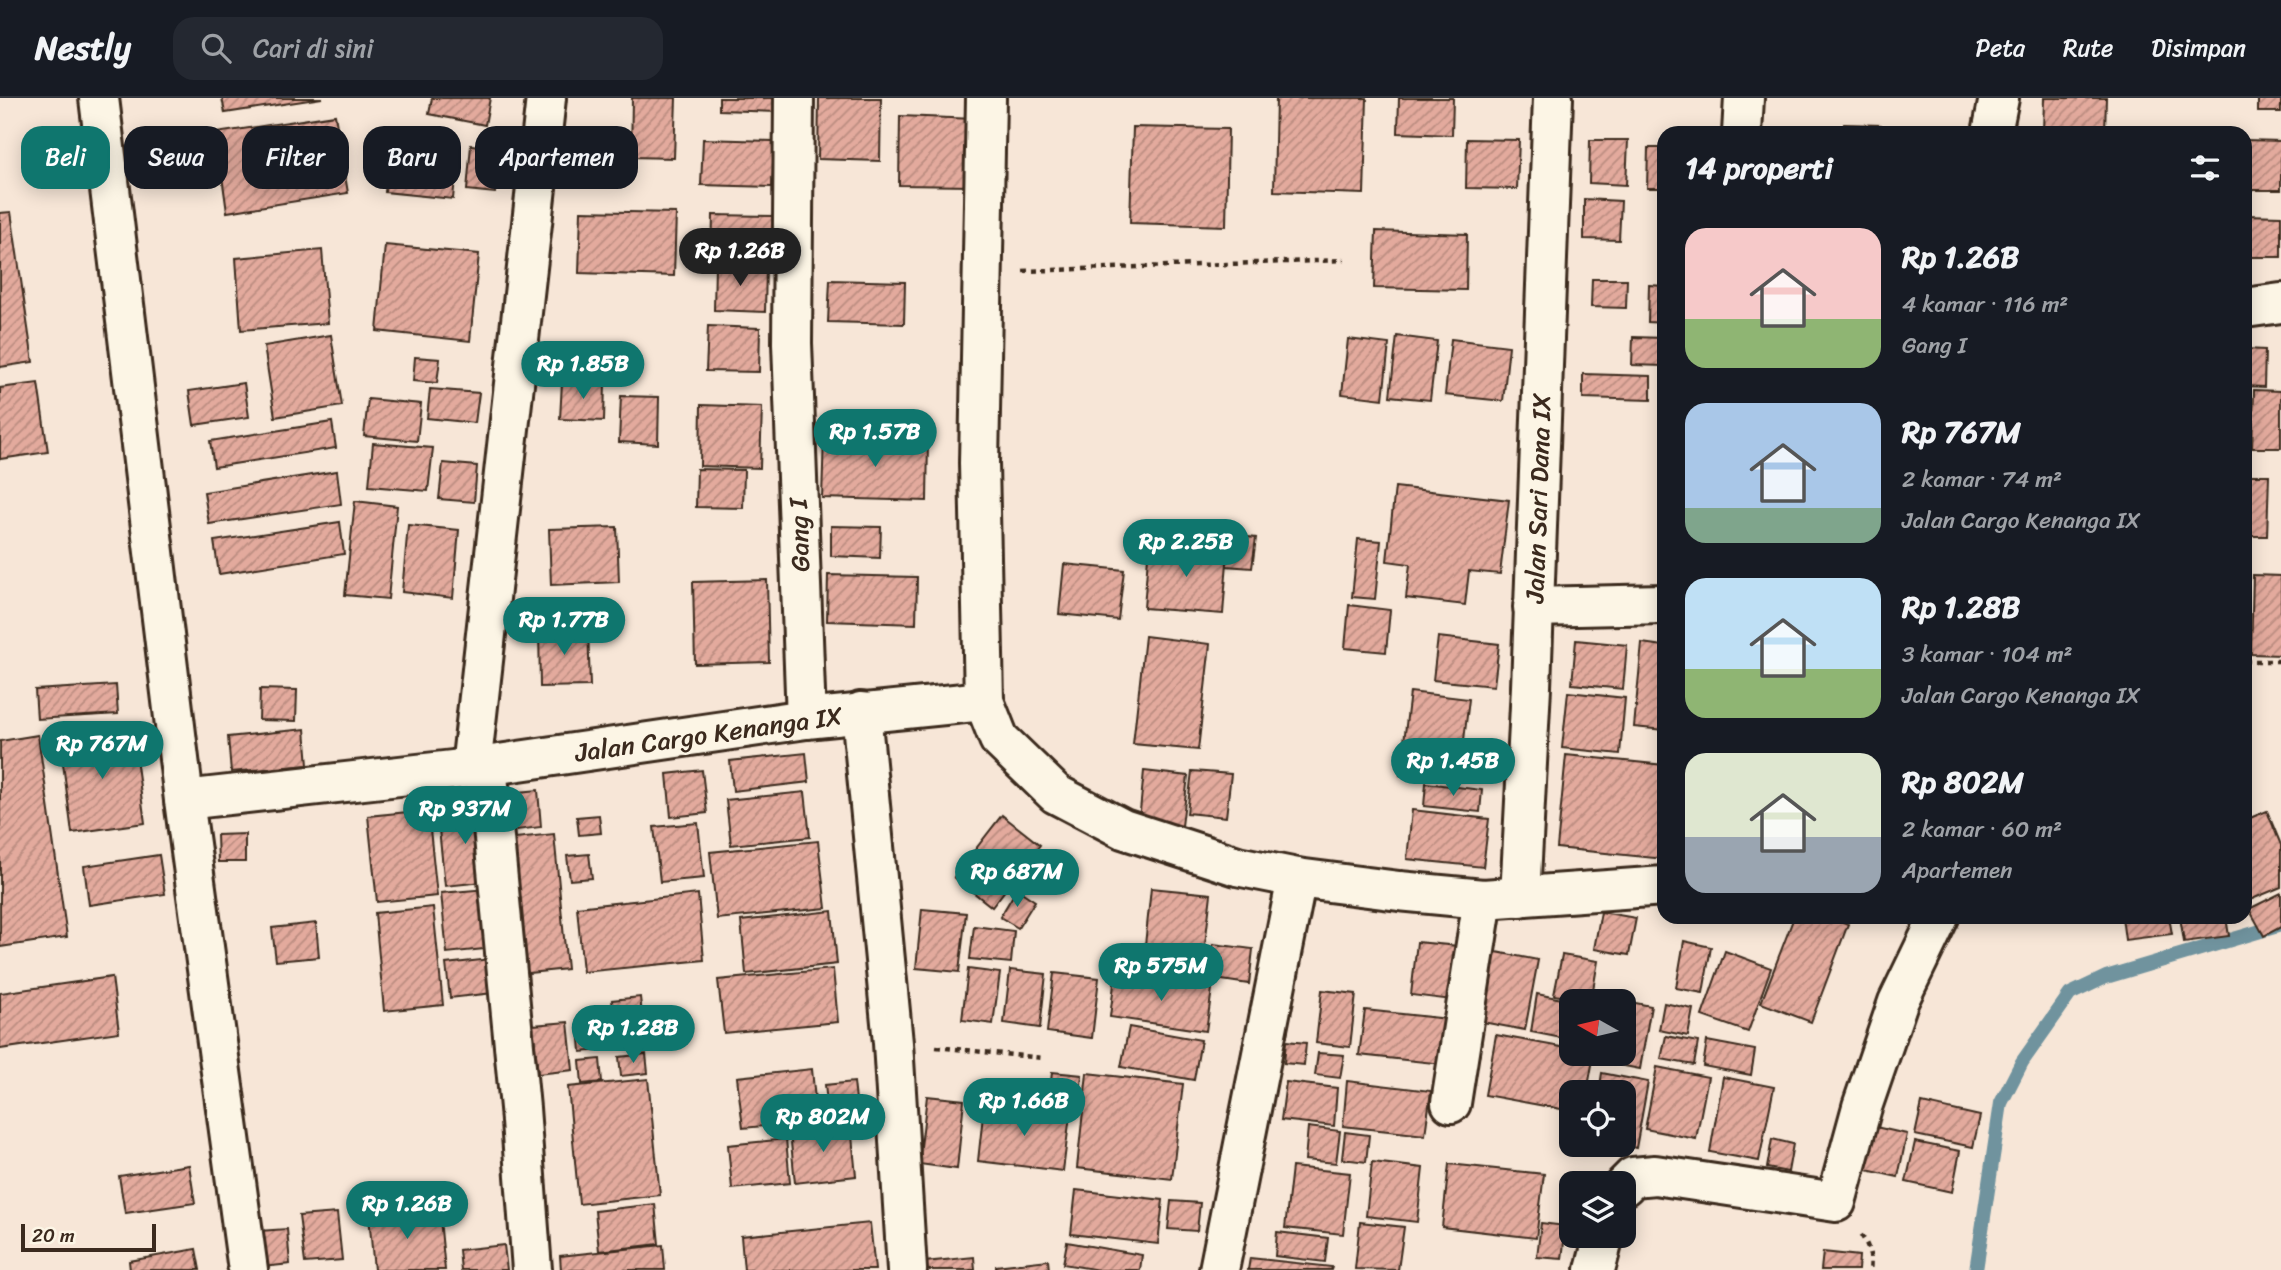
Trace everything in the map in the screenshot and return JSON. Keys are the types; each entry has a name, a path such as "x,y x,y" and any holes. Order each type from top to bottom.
{"street":[{"path":"99,98 184,800 248,1270"},
{"path":"532,1270 520,1108 479,767 546,98"},
{"name":"Gang I","path":"794,98 792,343 806,719"},
{"path":"986,98 979,463 984,701 999,739 1056,794 1123,829 1237,866 1297,878 1399,891 1501,898 1657,887"},
{"name":"Jalan Sari Dana IX","path":"1451,1103 1501,898 1533,607 1553,98"},
{"path":"1742,126 1744,98"},
{"path":"1993,126 1999,98"},
{"path":"2252,307 2281,303"},
{"path":"1533,607 1657,604"},
{"name":"Jalan Cargo Kenanga IX","path":"184,800 479,767 861,712 984,701"},
{"path":"861,712 893,1043 907,1270"},
{"path":"1219,1270 1297,878"},
{"path":"1636,1177 1655,1175 1836,1202 1862,1107 1898,1002 1936,924"},
{"path":"1595,1270 1601,1248"}],"path":[{"path":"982,273 1344,260"},
{"path":"2252,661 2281,661"},
{"path":"893,1043 1042,1058"}],"building":[{"path":"222,98 322,98 225,113"},
{"path":"432,98 490,98 485,125 429,114"},
{"path":"632,98 676,98 674,158 638,157 638,126 632,126"},
{"path":"719,98 780,98 779,112 719,110"},
{"path":"819,98 881,98 880,161 818,159"},
{"path":"1276,98 1367,98 1364,194 1274,191"},
{"path":"1399,98 1453,98 1452,135 1398,133"},
{"path":"2044,98 2106,98 2105,126 2043,126"},
{"path":"2258,98 2281,98 2281,112 2258,112"},
{"path":"335,115 337,126 262,126"},
{"path":"900,116 975,119 973,186 899,185"},
{"path":"1844,124 1881,125 1881,126"},
{"path":"1133,127 1228,129 1226,226 1130,223"},
{"path":"242,129 242,189 347,189 348,193 227,212 224,189 228,189 228,131"},
{"path":"703,139 774,141 772,187 701,185"},
{"path":"1467,139 1519,140 1517,189 1466,188"},
{"path":"1590,140 1628,140 1626,185 1589,183"},
{"path":"2252,140 2281,141 2281,190 2252,190"},
{"path":"471,145 475,145 475,189 495,189 495,193 467,190"},
{"path":"1648,148 1657,148 1657,188 1647,188"},
{"path":"385,189 454,189 453,199 385,192"},
{"path":"1584,199 1621,201 1619,240 1584,239"},
{"path":"581,211 676,213 674,276 579,273"},
{"path":"11,212 33,362 0,367 0,213"},
{"path":"713,215 774,216 773,257 712,256"},
{"path":"2252,215 2281,216 2281,257 2252,257"},
{"path":"1376,231 1467,234 1466,290 1374,288"},
{"path":"385,245 479,254 470,341 377,331"},
{"path":"322,250 328,323 241,330 236,258"},
{"path":"715,265 766,266 765,312 714,310"},
{"path":"1592,279 1627,279 1626,308 1591,307"},
{"path":"830,280 905,282 904,324 828,322"},
{"path":"1649,285 1657,286 1657,323 1648,322"},
{"path":"708,326 760,328 759,372 706,371"},
{"path":"331,335 342,406 275,417 264,346"},
{"path":"1397,336 1437,341 1430,400 1390,396"},
{"path":"1633,337 1657,338 1657,366 1632,365"},
{"path":"1348,339 1389,344 1383,399 1342,394"},
{"path":"1451,339 1509,346 1503,401 1445,395"},
{"path":"2252,349 2265,350 2264,387 2252,386"},
{"path":"415,357 440,359 437,383 413,381"},
{"path":"1583,374 1651,376 1651,400 1583,398"},
{"path":"562,382 605,383 604,421 560,419"},
{"path":"38,383 48,452 0,459 0,388"},
{"path":"244,383 249,417 194,425 189,391"},
{"path":"430,389 479,393 475,423 427,418"},
{"path":"2254,390 2281,391 2281,448 2252,448"},
{"path":"621,396 659,397 658,444 619,442"},
{"path":"368,399 421,404 417,441 364,436"},
{"path":"701,405 762,407 760,468 700,466"},
{"path":"332,422 336,448 214,467 210,441"},
{"path":"824,436 928,439 927,501 822,498"},
{"path":"373,443 433,448 428,491 369,486"},
{"path":"443,463 477,466 474,502 439,499"},
{"path":"697,469 744,470 743,508 696,507"},
{"path":"337,471 341,504 209,524 204,492"},
{"path":"2252,475 2269,475 2267,536 2252,536"},
{"path":"1395,487 1509,500 1500,574 1469,571 1465,605 1406,598 1410,564 1387,561"},
{"path":"355,501 397,506 388,599 345,595"},
{"path":"340,522 344,554 219,574 214,541"},
{"path":"408,525 459,530 453,598 402,592"},
{"path":"831,526 881,527 880,558 831,556"},
{"path":"617,527 619,582 551,585 549,529"},
{"path":"1230,535 1256,538 1252,568 1226,566"},
{"path":"1358,539 1381,541 1375,599 1352,597"},
{"path":"1149,543 1228,549 1223,614 1144,608"},
{"path":"1064,564 1124,570 1118,620 1059,614"},
{"path":"828,575 917,577 916,624 827,621"},
{"path":"2253,575 2281,576 2281,655 2252,654"},
{"path":"767,580 769,662 695,664 693,582"},
{"path":"1349,605 1390,610 1386,652 1345,648"},
{"path":"588,627 590,686 540,687 539,629"},
{"path":"1145,636 1210,644 1198,750 1133,744"},
{"path":"1438,637 1499,644 1494,686 1433,680"},
{"path":"1576,640 1627,645 1623,689 1572,684"},
{"path":"1642,643 1657,645 1657,729 1634,727"},
{"path":"116,685 118,714 37,719 35,690"},
{"path":"260,689 297,690 296,721 259,720"},
{"path":"1410,692 1469,699 1459,781 1400,775"},
{"path":"1568,692 1625,698 1620,754 1562,748"},
{"path":"132,729 145,823 72,833 60,740"},
{"path":"305,729 308,765 231,772 228,737"},
{"path":"38,735 67,937 0,947 0,741"},
{"path":"806,753 809,782 733,791 730,761"},
{"path":"1566,755 1657,764 1657,858 1557,848"},
{"path":"702,770 707,813 671,817 667,774"},
{"path":"1144,771 1188,776 1182,826 1139,821"},
{"path":"1192,771 1231,774 1226,817 1187,813"},
{"path":"1426,783 1482,790 1480,812 1424,806"},
{"path":"538,790 541,827 501,832 497,794"},
{"path":"805,792 810,837 731,845 726,800"},
{"path":"485,806 493,881 445,886 437,811"},
{"path":"428,810 437,896 377,902 368,816"},
{"path":"1412,810 1489,819 1483,867 1407,859"},
{"path":"2267,811 2281,845 2281,887 2252,899 2252,817"},
{"path":"599,815 601,833 579,835 577,817"},
{"path":"1002,815 1040,845 992,907 954,877"},
{"path":"698,823 704,878 660,882 654,827"},
{"path":"245,834 245,862 218,862 217,835"},
{"path":"554,834 567,969 510,975 496,840"},
{"path":"818,841 826,908 717,919 710,852"},
{"path":"589,854 592,878 570,880 567,856"},
{"path":"159,855 165,894 89,905 84,866"},
{"path":"1151,888 1211,894 1202,971 1143,964"},
{"path":"487,889 493,948 447,953 441,893"},
{"path":"1017,889 1035,901 1018,928 1000,917"},
{"path":"2281,893 2281,927 2264,936 2252,914 2252,908"},
{"path":"698,894 704,960 583,972 577,907"},
{"path":"433,907 443,1005 384,1011 375,913"},
{"path":"922,909 966,913 959,972 916,968"},
{"path":"832,911 837,964 746,974 741,921"},
{"path":"1601,912 1636,918 1629,955 1594,949"},
{"path":"316,923 319,957 276,961 272,928"},
{"path":"1791,924 1848,924 1811,1022 1761,1003"},
{"path":"2123,924 2170,924 2172,934 2125,940"},
{"path":"2181,924 2227,924 2229,936 2184,942"},
{"path":"974,926 1014,931 1011,963 970,959"},
{"path":"1684,941 1711,947 1703,993 1676,988"},
{"path":"1417,942 1458,946 1452,1000 1411,995"},
{"path":"1213,944 1253,949 1249,984 1208,978"},
{"path":"1491,951 1538,960 1525,1030 1477,1021"},
{"path":"1725,951 1771,968 1748,1032 1702,1016"},
{"path":"1562,955 1598,961 1593,989 1559,989 1559,996 1554,995"},
{"path":"490,959 493,993 450,998 446,964"},
{"path":"833,969 838,1022 724,1033 718,980"},
{"path":"968,969 1000,973 993,1024 962,1020"},
{"path":"1010,970 1046,974 1040,1028 1004,1023"},
{"path":"1054,973 1099,978 1092,1038 1047,1032"},
{"path":"1115,976 1212,989 1206,1031 1110,1017"},
{"path":"112,977 119,1032 0,1049 0,993"},
{"path":"1322,990 1356,994 1350,1047 1316,1043"},
{"path":"1537,994 1559,998 1559,1037 1531,1032"},
{"path":"640,997 645,1042 617,1045 612,1000"},
{"path":"1636,1003 1651,1006 1640,1069 1625,1066 1636,1066"},
{"path":"1664,1003 1693,1009 1688,1036 1659,1030"},
{"path":"1365,1010 1448,1019 1443,1064 1359,1055"},
{"path":"568,1022 573,1070 538,1074 533,1025"},
{"path":"598,1024 601,1050 581,1052 579,1026"},
{"path":"1129,1027 1201,1040 1194,1080 1121,1067"},
{"path":"1496,1035 1559,1047 1559,1066 1592,1066 1589,1080 1559,1080 1559,1109 1485,1095"},
{"path":"1666,1036 1698,1042 1694,1065 1661,1059"},
{"path":"1286,1041 1306,1043 1304,1065 1284,1063"},
{"path":"1707,1041 1755,1050 1751,1075 1703,1066"},
{"path":"1318,1053 1344,1055 1340,1078 1315,1075"},
{"path":"646,1054 648,1073 621,1076 619,1057"},
{"path":"600,1059 602,1082 582,1084 580,1061"},
{"path":"1657,1067 1708,1077 1696,1139 1645,1129"},
{"path":"812,1069 817,1121 743,1128 737,1077"},
{"path":"1052,1072 1082,1075 1079,1104 1049,1101"},
{"path":"1087,1073 1183,1084 1172,1179 1077,1168"},
{"path":"1602,1073 1648,1082 1636,1148 1636,1080 1601,1080"},
{"path":"1723,1077 1774,1087 1759,1161 1710,1152"},
{"path":"648,1079 660,1195 579,1204 568,1087"},
{"path":"1347,1081 1431,1091 1425,1135 1343,1126"},
{"path":"854,1082 857,1109 828,1112 825,1085"},
{"path":"1286,1082 1337,1088 1334,1126 1281,1120"},
{"path":"927,1096 964,1100 957,1169 919,1164"},
{"path":"1922,1103 1980,1116 1973,1147 1915,1135"},
{"path":"984,1106 1070,1115 1063,1171 978,1161"},
{"path":"851,1126 856,1176 795,1183 790,1132"},
{"path":"1871,1126 1907,1134 1898,1177 1862,1169"},
{"path":"1308,1127 1340,1131 1336,1163 1305,1160"},
{"path":"1345,1132 1369,1135 1366,1162 1342,1159"},
{"path":"786,1139 790,1183 732,1189 728,1145"},
{"path":"1772,1139 1793,1144 1788,1172 1767,1168"},
{"path":"1915,1142 1960,1151 1952,1192 1906,1182"},
{"path":"1372,1162 1423,1168 1417,1222 1366,1216"},
{"path":"1449,1164 1544,1174 1536,1238 1442,1227"},
{"path":"189,1165 195,1203 125,1213 119,1176"},
{"path":"1292,1167 1350,1173 1343,1234 1285,1228"},
{"path":"1076,1190 1163,1200 1158,1244 1071,1234"},
{"path":"1171,1201 1200,1203 1197,1231 1168,1229"},
{"path":"655,1204 659,1244 599,1251 595,1211"},
{"path":"439,1209 445,1270 374,1270 369,1216"},
{"path":"337,1213 342,1260 305,1263 299,1216"},
{"path":"1360,1222 1404,1227 1398,1270 1355,1269"},
{"path":"870,1223 875,1270 744,1270 741,1236"},
{"path":"1541,1223 1559,1225 1559,1248 1563,1248 1562,1259 1537,1257"},
{"path":"287,1229 290,1264 263,1267 259,1231"},
{"path":"1277,1232 1328,1238 1325,1262 1275,1256"},
{"path":"1067,1242 1142,1255 1140,1270 1099,1270 1063,1264"},
{"path":"504,1245 507,1270 461,1270 459,1250"},
{"path":"663,1245 665,1270 561,1270 560,1256"},
{"path":"196,1249 200,1270 130,1270 129,1261"},
{"path":"1823,1252 1859,1256 1858,1270 1821,1270"},
{"path":"974,1257 975,1270 926,1270 925,1262"},
{"path":"1250,1258 1332,1267 1331,1270 1248,1270"},
{"path":"1048,1260 1049,1270 996,1270 996,1266"}],"waterway":[{"path":"1976,1270 2001,1103 2022,1062 2070,994 2106,977 2281,925"}]}
